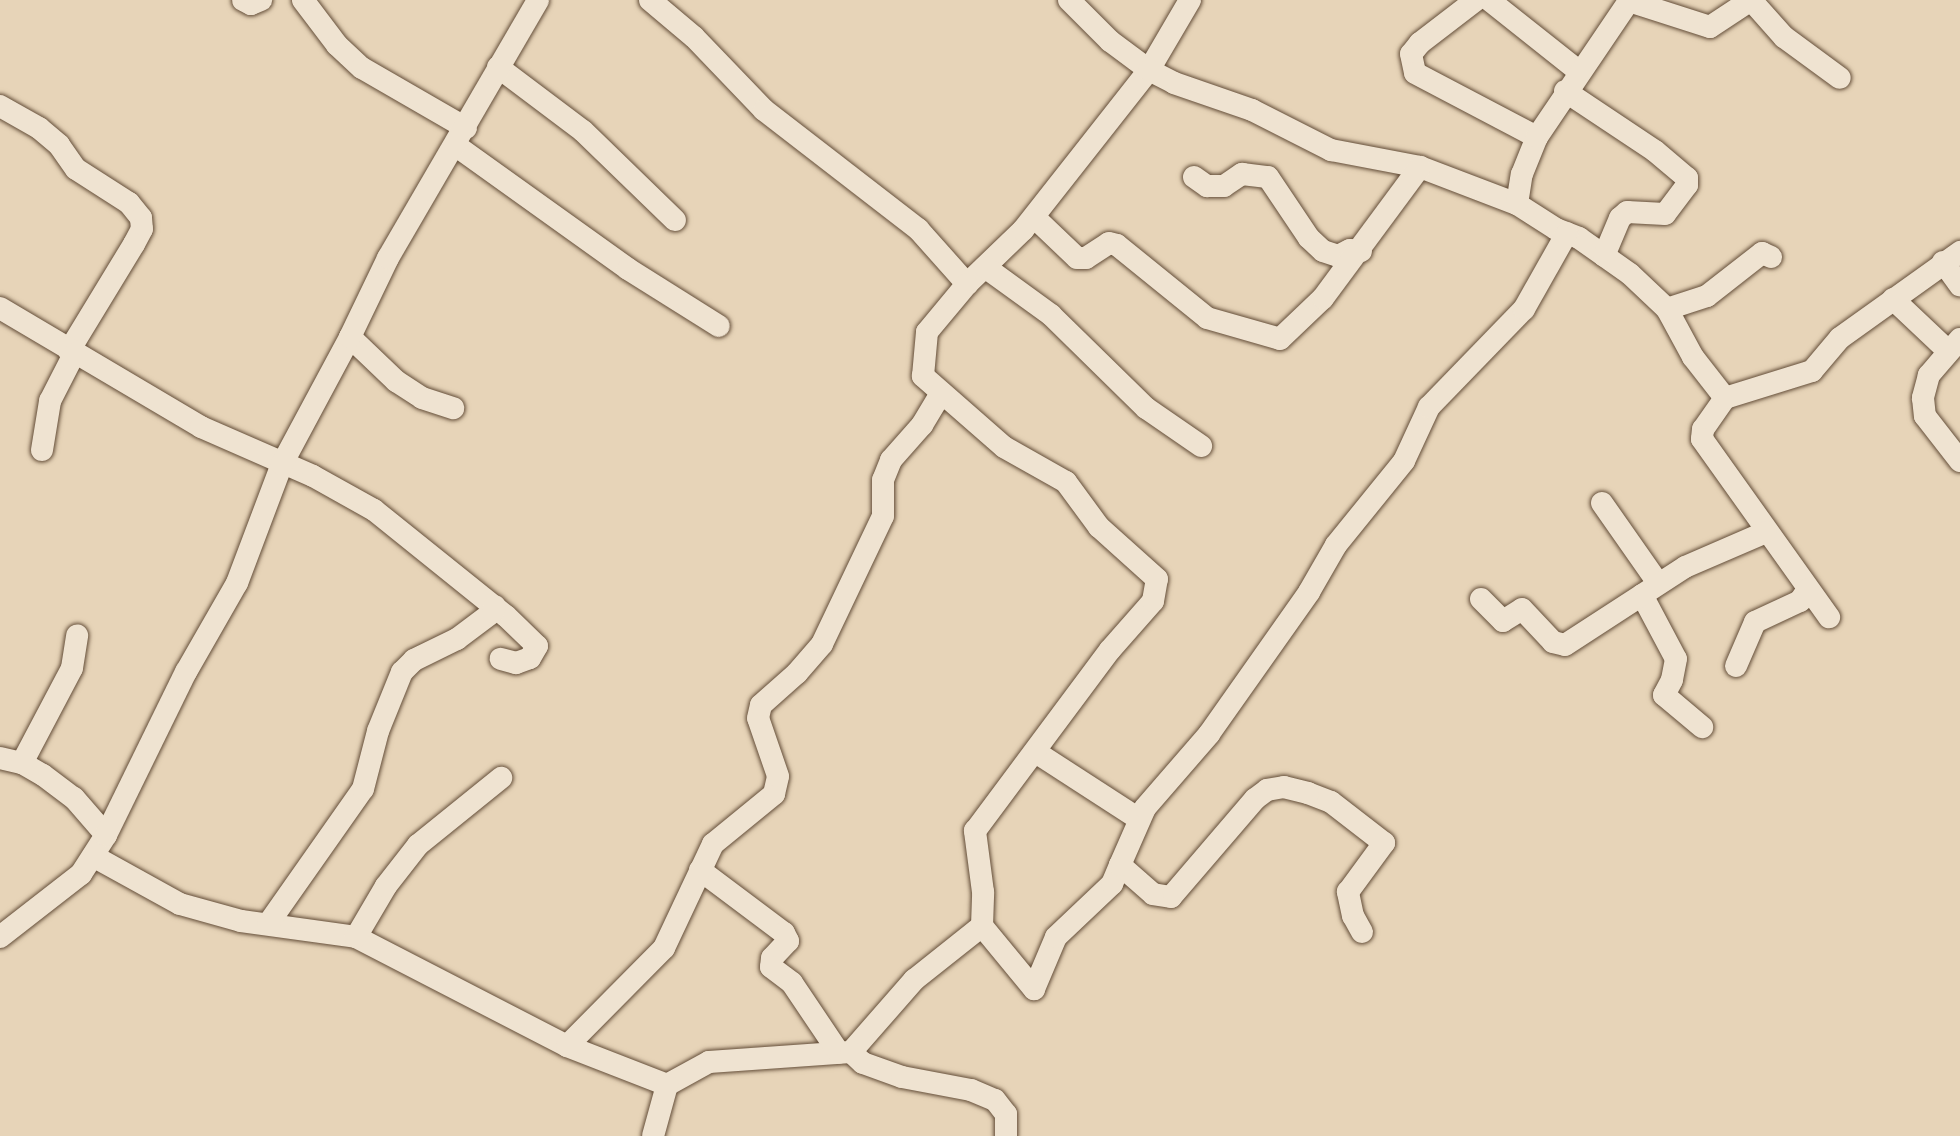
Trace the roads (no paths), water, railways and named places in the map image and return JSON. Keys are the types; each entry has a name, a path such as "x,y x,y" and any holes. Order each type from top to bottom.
{"street":[{"path":"243,0 251,4 261,0"},
{"path":"303,0 337,45 362,69 461,136 628,269 719,326"},
{"path":"0,936 81,874 106,835 186,672 237,583 282,464 350,337 388,258 538,0"},
{"path":"650,0 694,37 764,110 918,229 967,284"},
{"path":"1069,0 1110,41 1149,70 1252,110 1331,150 1420,168 1517,204 1604,256 1644,286 1667,309 1693,357 1725,398"},
{"path":"1190,0 1149,70 1034,217 967,284 927,332 923,376 1004,447 1066,482 1099,527 1156,579 1153,601 1110,650 1037,753 975,831 983,892 982,926 1034,989 1056,937 1112,884 1139,819 1209,734 1309,592 1336,545 1404,461 1429,407 1524,309 1567,234"},
{"path":"1476,0 1420,43 1411,54 1414,73 1537,137"},
{"path":"1489,0 1580,72"},
{"path":"1517,204 1522,174 1537,137 1565,91 1629,1 1710,27 1751,0 1784,37 1839,78"},
{"path":"498,67 583,131 675,220"},
{"path":"1565,91 1663,157 1687,178 1688,185 1665,214 1627,212 1620,218 1604,256"},
{"path":"0,106 45,133 76,169 129,203 141,218 142,229 72,353 50,401 42,450"},
{"path":"1034,217 1077,258 1086,258 1109,243 1117,245 1208,318 1280,339 1323,298 1420,168"},
{"path":"1194,177 1207,186 1224,186 1242,174 1268,177 1309,238 1323,250 1338,256 1350,250 1360,251"},
{"path":"1667,309 1707,296 1762,253 1771,256"},
{"path":"1829,617 1702,440 1703,429 1725,398 1812,371 1840,338 1951,257 1960,285"},
{"path":"985,267 1052,315 1146,408 1200,447"},
{"path":"1893,299 1954,344 1926,383 1923,409 1960,461"},
{"path":"0,308 72,353 201,427 374,510 495,606 537,646 530,658 516,663 501,659"},
{"path":"350,337 396,381 422,398 453,408"},
{"path":"567,1046 664,948 713,844 778,787 775,763 758,718 761,705 797,674 822,644 883,516 883,480 891,460 922,425 941,393"},
{"path":"1602,503 1650,589 1676,659 1672,680 1664,695 1702,727"},
{"path":"1481,599 1503,621 1522,609 1553,642 1564,645 1685,567 1766,532"},
{"path":"1736,666 1755,622 1800,601 1808,589"},
{"path":"268,924 363,789 378,731 402,672 414,660 457,639 493,612 495,606"},
{"path":"77,635 72,668 11,761 74,798 106,835"},
{"path":"1037,753 1139,819"},
{"path":"356,937 393,877 418,845 501,778"},
{"path":"1120,865 1153,894 1171,897 1255,799 1267,790 1284,787 1300,791 1331,802 1384,843 1348,892 1353,916 1362,932"},
{"path":"93,856 180,904 268,924 356,937 567,1046 667,1085"},
{"path":"700,870 784,933 788,941 772,957 771,967 792,983 845,1053 863,1063 902,1077 971,1090 994,1100 1006,1114 1006,1136"},
{"path":"653,1136 667,1085 709,1062 845,1053 914,980 982,926"}]}
